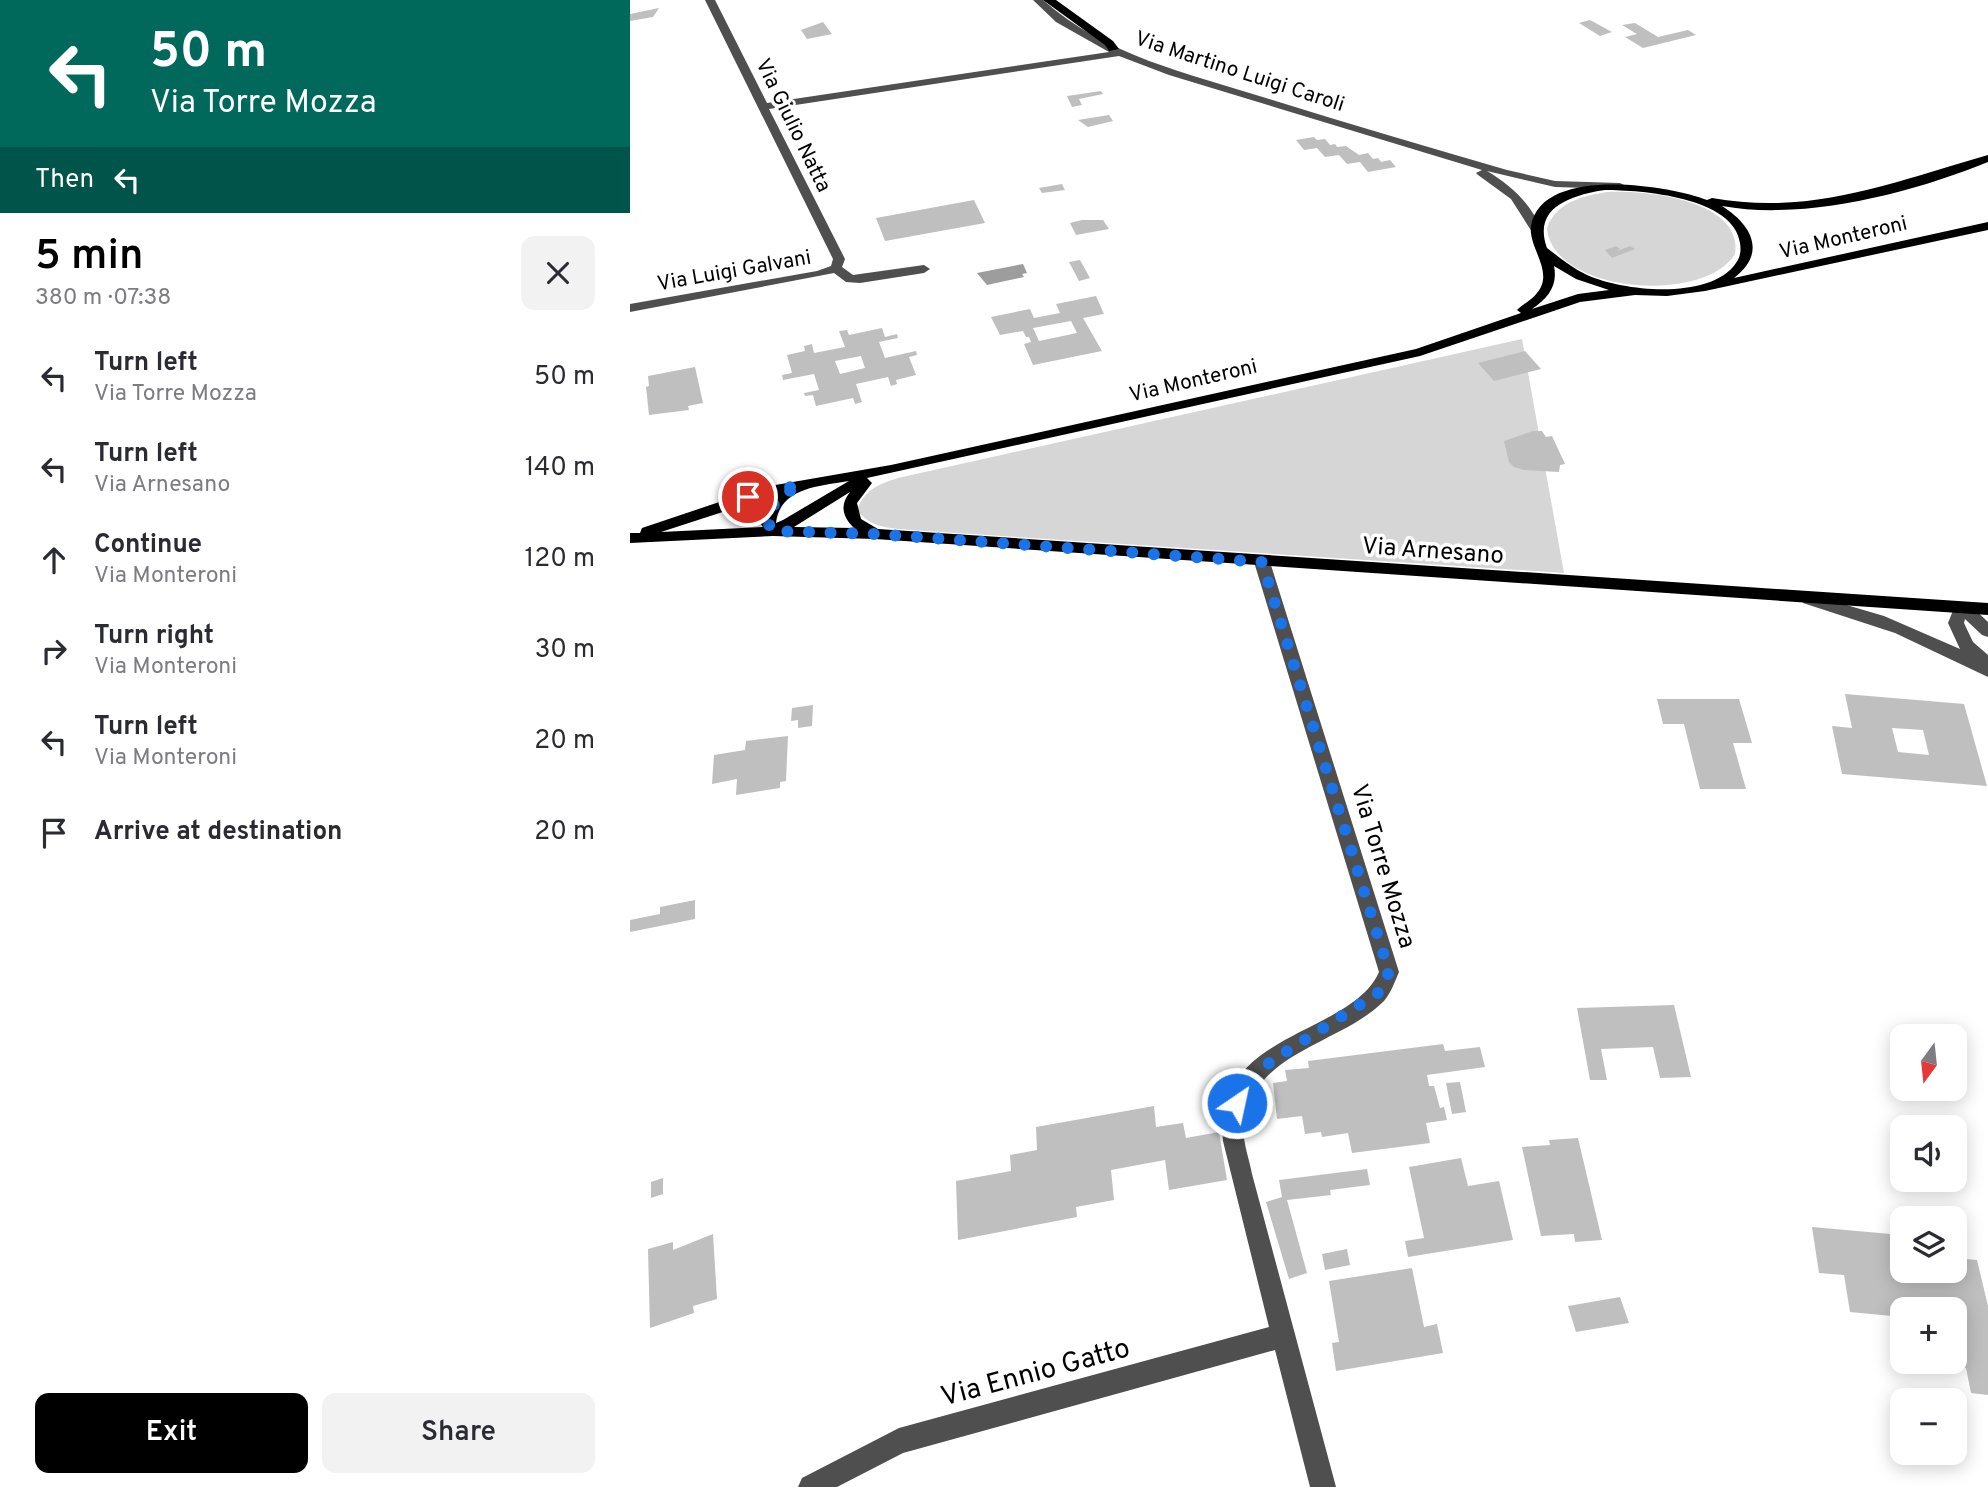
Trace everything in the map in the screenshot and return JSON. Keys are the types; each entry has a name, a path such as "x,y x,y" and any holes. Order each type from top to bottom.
{"highway":[{"path":"1049,0 1118,51"}],"main road":[{"path":"1682,194 1752,207 1814,207 1915,182 1988,158"},
{"name":"Via Monteroni","path":"1503,325 1542,297 1547,287 1549,272 1536,230 1544,212 1563,198 1592,189 1627,186 1682,194 1712,205 1735,221 1744,233 1748,245 1746,257 1739,269 1707,286"},
{"name":"Via Monteroni","path":"630,537 731,501 800,485 891,469 1420,352 1578,298 1635,291 1673,292 1788,272 1988,226"},
{"name":"Via Monteroni","path":"1544,251 1553,261 1585,278 1635,291"},
{"name":"Via Monteroni","path":"773,531 794,521 827,498 891,469"},
{"name":"Via Monteroni","path":"875,476 857,491 850,502 850,515 854,521 875,534"},
{"name":"Via Monteroni","path":"773,531 768,523 771,509 783,495 800,485"},
{"name":"Via Monteroni","path":"630,537 773,531 875,534"},
{"name":"Via Arnesano","path":"875,534 1988,609"}],"street":[{"name":"Via Giulio Natta","path":"710,0 839,259 835,268"},
{"name":"Via Martino Luigi Caroli","path":"1038,0 1072,28 1118,51 1440,155 1542,181 1627,186"},
{"path":"762,107 1118,51"},
{"name":"Via Martino Luigi Caroli","path":"1440,155 1481,172 1504,186 1521,203 1536,230"},
{"name":"Via Luigi Galvani","path":"630,308 820,274 835,268 850,279 924,269"},
{"name":"Via Torre Mozza","path":"1262,562 1389,972 1378,993 1270,1062 1244,1087 1232,1124 1241,1174 1323,1487"},
{"path":"1799,596 1845,608 1908,632 1988,671"},
{"path":"1988,631 1962,607 1956,624 1966,645 1988,665"},
{"name":"Via Ennio Gatto","path":"811,1487 899,1441 1284,1335"}],"shaded area":[{"path":"1607,192 1666,196 1708,210 1724,221 1733,235 1735,254 1718,270 1693,281 1663,285 1631,284 1601,278 1574,267 1555,250 1547,228 1551,219 1564,206 1580,198"},
{"path":"1023,264 1027,273 1022,274 1024,277 987,285 977,273"},
{"path":"1522,339 1564,573 887,528 874,524 857,510 864,497 873,489 898,478"}],"building":[{"path":"659,8 653,17 630,21 630,14"},
{"path":"1590,20 1612,32 1600,36 1579,23"},
{"path":"823,22 832,34 807,39 801,30"},
{"path":"1635,23 1658,37 1688,30 1696,35 1643,48 1625,37 1637,34 1622,25"},
{"path":"1101,91 1103,94 1079,99 1082,105 1072,107 1067,96"},
{"path":"1109,115 1113,121 1088,127 1078,120"},
{"path":"1314,137 1317,140 1325,139 1330,145 1335,144 1337,147 1346,146 1359,155 1368,153 1381,162 1390,160 1396,167 1368,172 1360,162 1347,164 1339,155 1325,157 1317,148 1304,150 1296,140"},
{"path":"1062,184 1065,190 1042,193 1039,188"},
{"path":"974,200 985,223 885,241 876,218"},
{"path":"1103,220 1109,229 1076,235 1070,223"},
{"path":"1616,246 1620,249 1617,251 1630,246 1635,249 1612,258 1605,250"},
{"path":"1080,260 1090,278 1079,281 1069,262"},
{"path":"1096,296 1104,314 1083,318 1102,351 1033,365 1024,344 1031,342 1029,337 1026,337 1023,331 1000,335 991,317 1030,309 1034,318 1060,313 1056,304","holes":["1071,321 1077,333 1039,341 1033,328"]},
{"path":"882,328 885,337 897,334 898,338 879,342 885,358 916,351 917,355 909,357 916,375 896,380 897,384 891,386 888,377 856,384 862,402 855,404 853,398 816,406 813,395 805,396 804,393 819,390 814,374 783,380 782,375 792,373 787,355 805,351 804,346 812,344 814,353 845,347 839,331 847,330 849,335","holes":["861,356 865,368 840,374 835,361"]},
{"path":"1525,351 1541,369 1494,381 1478,363"},
{"path":"695,367 703,403 688,406 689,410 649,415 646,387 649,386 648,376"},
{"path":"1533,431 1542,431 1546,437 1552,436 1565,464 1560,465 1559,472 1524,470 1509,462 1504,441"},
{"path":"1845,694 1964,704 1987,786 1842,774 1832,726 1852,728","holes":["1892,728 1923,730 1929,755 1898,752"]},
{"path":"1657,699 1739,699 1752,743 1733,743 1746,789 1700,789 1684,724 1663,724"},
{"path":"813,705 812,726 798,728 798,720 791,721 792,708"},
{"path":"788,736 786,781 780,782 780,788 736,795 737,779 712,784 714,755 745,750 746,741"},
{"path":"695,900 695,919 630,932 630,920 660,914 660,907"},
{"path":"1674,1005 1691,1077 1660,1078 1653,1047 1601,1049 1607,1080 1590,1080 1577,1008"},
{"path":"1443,1044 1445,1051 1480,1047 1485,1067 1427,1075 1429,1086 1434,1086 1440,1108 1444,1107 1447,1120 1426,1123 1430,1143 1352,1153 1348,1133 1322,1137 1321,1132 1305,1134 1302,1116 1277,1119 1273,1083 1287,1081 1285,1070 1309,1068 1308,1061"},
{"path":"1460,1082 1466,1112 1452,1114 1446,1083"},
{"path":"1154,1106 1156,1127 1183,1123 1186,1138 1219,1132 1227,1180 1169,1190 1165,1160 1111,1170 1114,1200 1076,1207 1077,1217 958,1240 956,1181 1011,1171 1010,1155 1037,1150 1036,1127"},
{"path":"1578,1138 1602,1240 1575,1242 1574,1234 1541,1236 1522,1147 1550,1145 1549,1140"},
{"path":"1461,1158 1468,1186 1499,1181 1513,1240 1408,1257 1405,1241 1424,1238 1409,1167"},
{"path":"1367,1169 1370,1185 1330,1190 1331,1195 1287,1200 1307,1273 1289,1279 1266,1202 1282,1197 1279,1180"},
{"path":"663,1178 663,1194 651,1198 651,1182"},
{"path":"1812,1227 1890,1234 1890,1283 1967,1283 1967,1259 1977,1260 1988,1306 1988,1395 1971,1393 1967,1373 1967,1297 1890,1297 1890,1316 1850,1312 1844,1275 1819,1273"},
{"path":"713,1234 717,1299 693,1306 694,1313 650,1328 648,1249 673,1242 673,1250"},
{"path":"1347,1249 1350,1265 1325,1270 1322,1254"},
{"path":"1412,1268 1424,1327 1437,1324 1443,1353 1336,1371 1332,1343 1339,1342 1329,1281"},
{"path":"1620,1297 1629,1323 1576,1332 1568,1306"}],"route":[{"path":"748,497 800,485 783,495 771,509 768,523 773,531 875,534 1262,562 1389,972 1378,993 1350,1013 1303,1038 1257,1073 1244,1087 1237,1103"}]}
